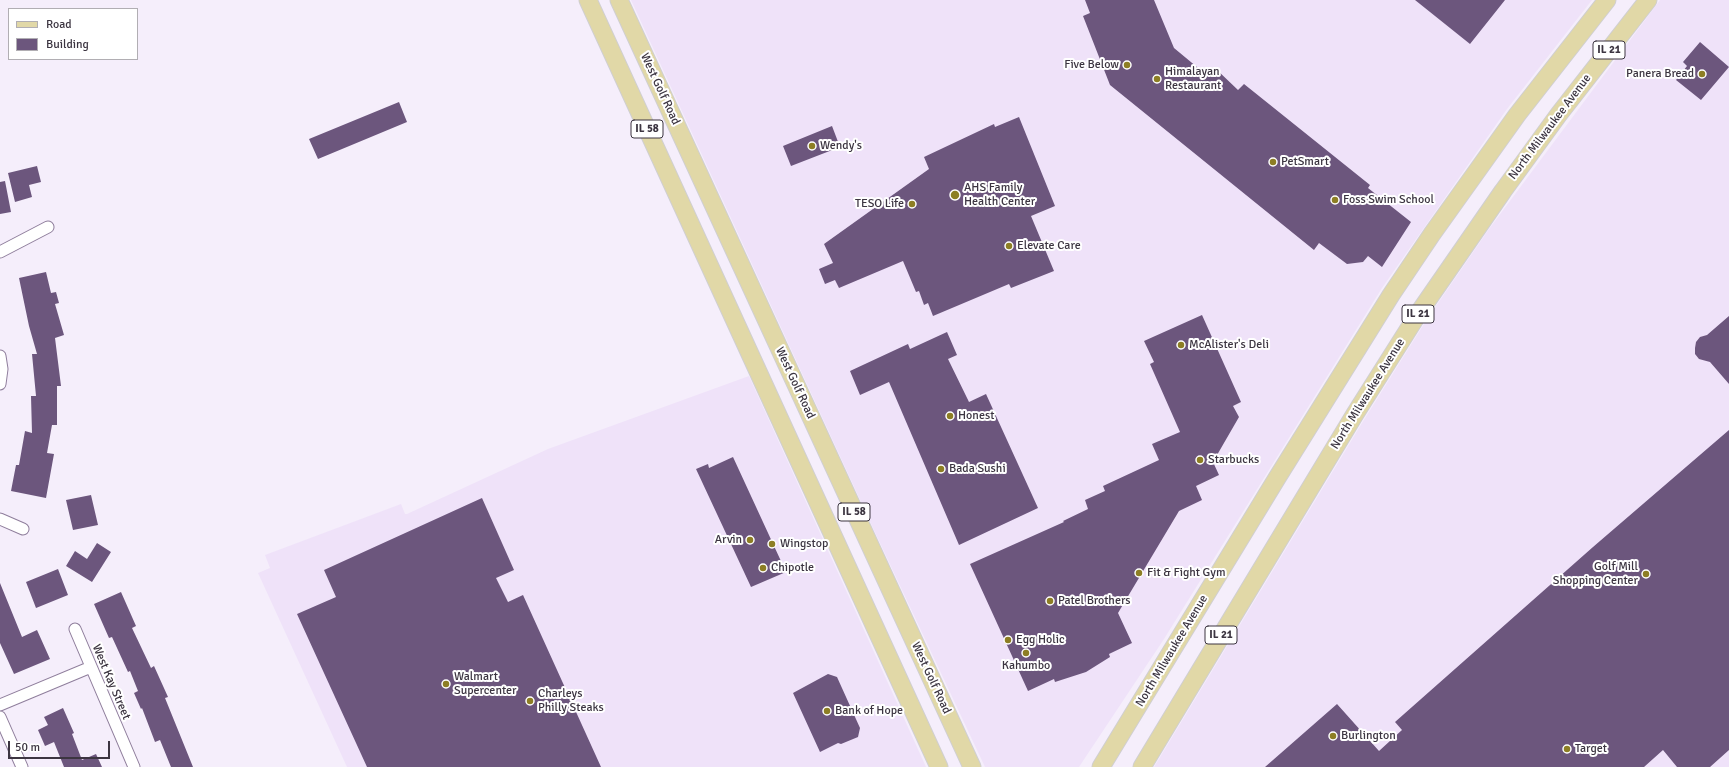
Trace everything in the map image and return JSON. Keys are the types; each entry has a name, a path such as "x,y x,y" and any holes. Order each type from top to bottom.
{"main road":[{"name":"IL 58","path":"588,0 939,767"},
{"name":"West Golf Road","path":"619,0 972,767"},
{"name":"North Milwaukee Avenue","path":"1102,767 1273,484 1391,294 1517,115 1607,0"},
{"name":"North Milwaukee Avenue","path":"1142,767 1347,427 1420,311 1529,154 1648,0"}],"street":[{"path":"0,252 48,227"},
{"path":"0,356 2,369 0,384"},
{"path":"0,519 23,529"},
{"name":"West Kay Street","path":"75,629 134,767"},
{"path":"0,705 91,667"},
{"path":"0,717 22,767"}],"shaded area":[{"path":"631,0 1592,0 1507,109 1382,288 1164,639 1079,767 985,767 872,526"},
{"name":"Golf Mill Shopping Center","path":"1660,0 1729,0 1729,767 1154,767 1362,423 1427,319 1489,229"},
{"path":"749,376 926,767 347,767 258,573 270,568 265,555 401,504 405,514 407,514 548,449"}],"building":[{"path":"1085,0 1154,0 1174,48 1209,77 1216,69 1238,90 1244,84 1370,185 1368,188 1411,222 1382,267 1368,256 1363,262 1347,264 1319,243 1314,250 1110,85 1083,16 1090,13"},
{"path":"1415,0 1505,0 1470,44"},
{"name":"Panera Bread","path":"1700,42 1729,67 1701,100 1676,80 1687,66 1683,62"},
{"path":"399,102 407,122 318,159 309,139"},
{"path":"1019,117 1055,206 1031,216 1054,271 1011,288 1009,284 933,316 928,303 924,305 919,291 916,292 903,261 839,288 835,280 825,284 819,269 833,263 824,244 929,169 924,157 994,124 995,127"},
{"name":"Wendy's","path":"832,126 840,147 791,166 783,146"},
{"path":"37,166 41,182 29,185 32,197 15,202 8,173"},
{"path":"5,181 11,212 0,214 0,182"},
{"path":"46,272 51,293 56,292 59,303 55,304 64,335 55,338 61,386 57,386 57,425 52,425 47,453 54,454 46,498 11,491 16,465 19,465 25,431 32,433 31,396 36,396 32,354 37,354 29,326 19,278"},
{"path":"1202,315 1241,402 1233,406 1239,417 1213,462 1219,475 1196,486 1202,500 1179,511 1118,613 1132,643 1109,654 1110,657 1086,672 1055,682 1054,679 1028,691 970,564 1064,522 1063,521 1088,509 1085,500 1105,491 1103,486 1159,460 1152,444 1180,432 1150,364 1154,362 1144,341"},
{"path":"1729,316 1729,384 1710,362 1699,359 1695,354 1695,348 1696,342 1700,337 1707,335"},
{"path":"947,332 957,355 948,359 969,402 986,394 1038,508 959,545 889,382 860,395 850,371 908,344 910,349"},
{"name":"Golf Mill Shopping Center","path":"1729,430 1729,750 1710,767 1677,767 1663,750 1644,767 1265,767 1337,704 1379,751 1402,730 1395,722 1593,547"},
{"path":"733,457 786,572 751,587 696,469 708,464 709,468"},
{"path":"91,495 98,525 73,530 66,500"},
{"name":"Walmart Supercenter","path":"482,498 514,570 496,578 508,602 523,595 601,767 367,767 297,614 336,597 324,570"},
{"path":"97,543 111,552 92,582 66,566 75,551 87,559"},
{"path":"58,569 68,595 36,608 26,582"},
{"path":"0,583 22,637 37,630 50,659 14,674 0,643"},
{"path":"121,592 136,626 132,628 151,668 154,666 168,697 165,698 193,767 171,767 160,740 155,742 142,708 141,709 134,693 138,691 130,671 128,672 112,637 109,638 94,604"},
{"name":"Bank of Hope","path":"828,674 837,677 860,728 858,737 841,744 838,743 820,752 793,693"},
{"path":"63,708 74,733 72,734 82,760 96,754 102,767 64,767 54,742 45,746 38,730 48,725 44,717"}],"place":[{"name":"Five Below","path":"1127,65"},
{"name":"Panera Bread","path":"1702,74"},
{"name":"Himalayan Restaurant","path":"1157,79"},
{"name":"Wendy's","path":"812,146"},
{"name":"PetSmart","path":"1273,162"},
{"name":"AHS Family Health Center","path":"955,195"},
{"name":"Foss Swim School","path":"1335,200"},
{"name":"TESO Life","path":"912,204"},
{"name":"Elevate Care","path":"1009,246"},
{"name":"McAlister's Deli","path":"1181,345"},
{"name":"Honest","path":"950,416"},
{"name":"Starbucks","path":"1200,460"},
{"name":"Bada Sushi","path":"941,469"},
{"name":"Arvin","path":"750,540"},
{"name":"Wingstop","path":"772,544"},
{"name":"Chipotle","path":"763,568"},
{"name":"Fit & Fight Gym","path":"1139,573"},
{"name":"Golf Mill Shopping Center","path":"1646,574"},
{"name":"Patel Brothers","path":"1050,601"},
{"name":"Egg Holic","path":"1008,640"},
{"name":"Kahumbo","path":"1026,653"},
{"name":"Walmart Supercenter","path":"446,684"},
{"name":"Charleys Philly Steaks","path":"530,701"},
{"name":"Bank of Hope","path":"827,711"},
{"name":"Burlington","path":"1333,736"},
{"name":"Target","path":"1567,749"}]}
